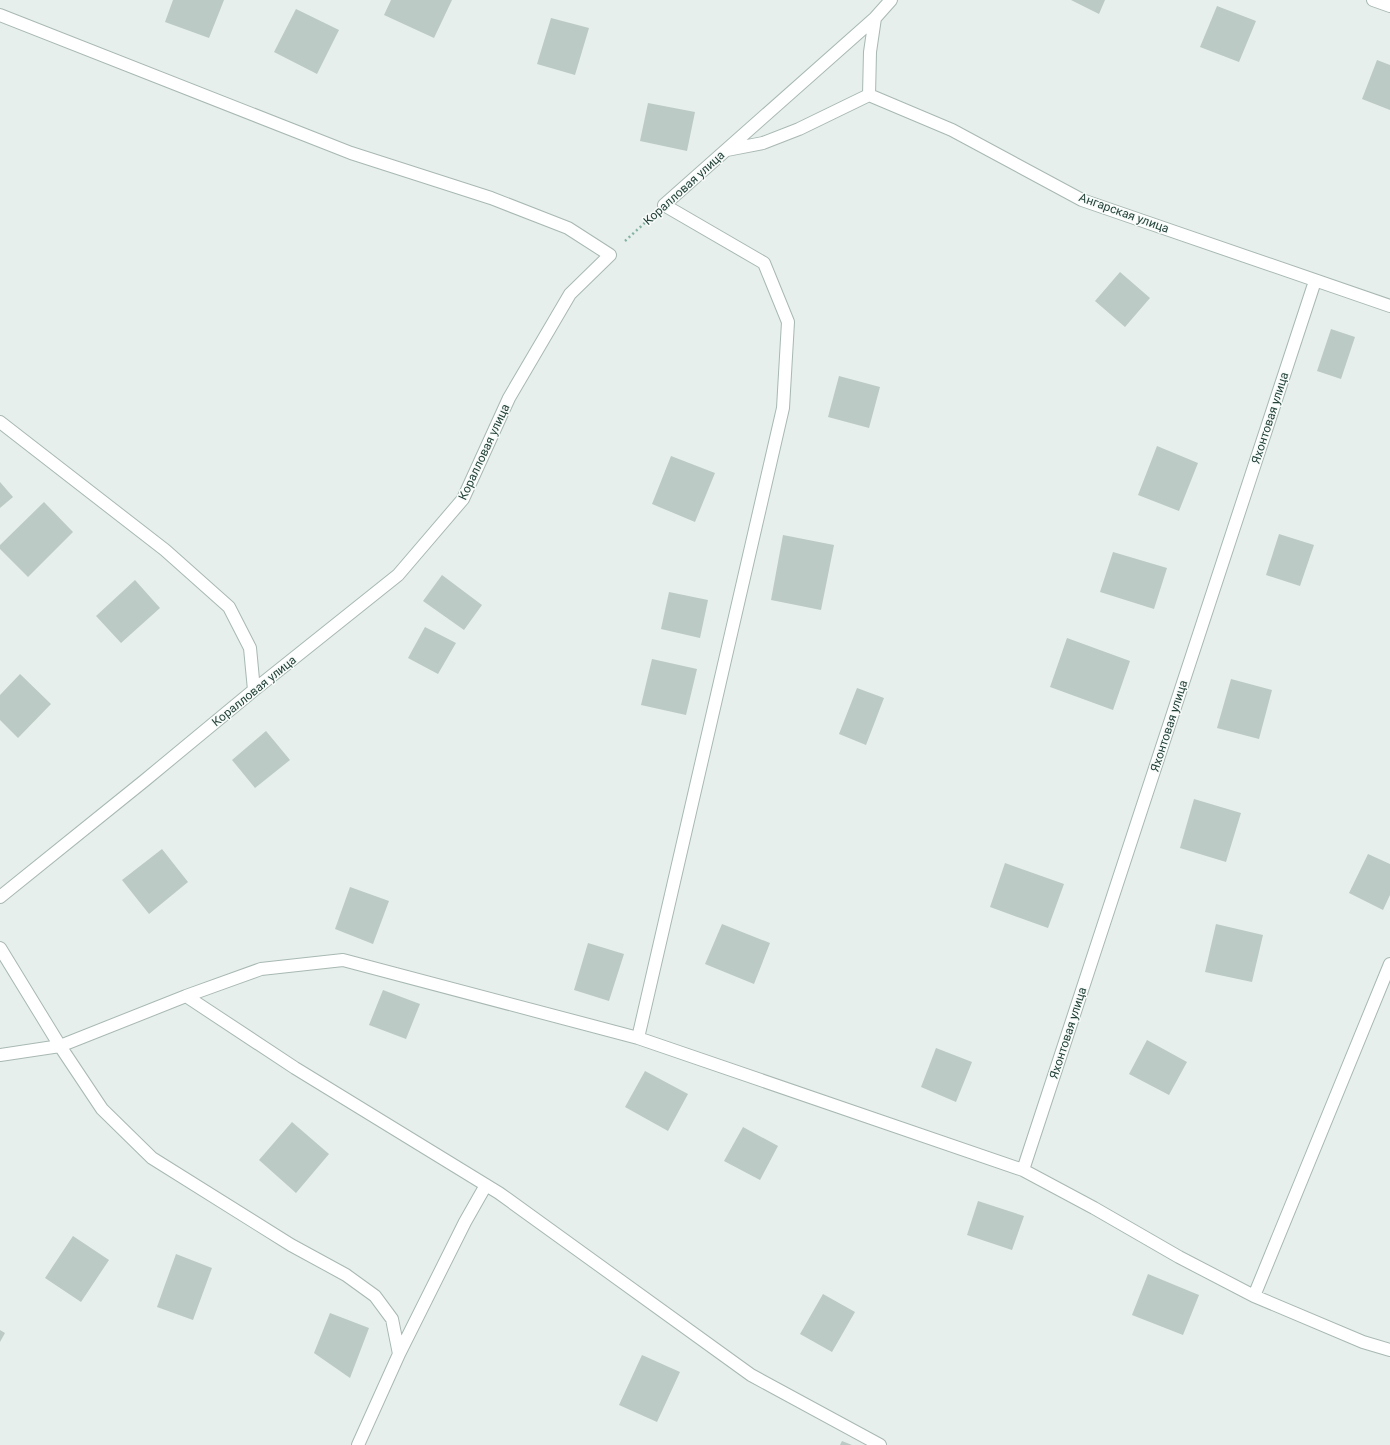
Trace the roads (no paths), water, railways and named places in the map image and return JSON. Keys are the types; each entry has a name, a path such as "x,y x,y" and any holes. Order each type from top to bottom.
{"street":[{"name":"Коралловая улица","path":"638,1038 783,408 788,322 764,263 664,205 875,18 891,0"},
{"path":"1373,0 1390,6"},
{"name":"Коралловая улица","path":"0,15 351,153 492,198 568,228 610,255 570,294 509,398 464,499 398,575 0,897"},
{"path":"726,150 763,143 792,132 869,94 870,52 875,18"},
{"name":"Ангарская улица","path":"869,94 952,130 1082,200 1390,306"},
{"name":"Яхонтовая улица","path":"1023,1170 1315,281"},
{"path":"0,422 165,550 229,607 250,648 254,690"},
{"path":"0,948 60,1046 102,1109 152,1158 291,1245 346,1275 375,1296 392,1320 399,1354"},
{"path":"0,1056 60,1046 186,996 261,969 343,960 638,1038 1023,1170 1094,1208 1179,1257 1254,1296 1363,1342 1390,1350"},
{"path":"1254,1296 1390,964"},
{"path":"186,996 295,1068 486,1184 751,1375 880,1445"},
{"path":"358,1445 399,1354 465,1222 486,1184"}]}
